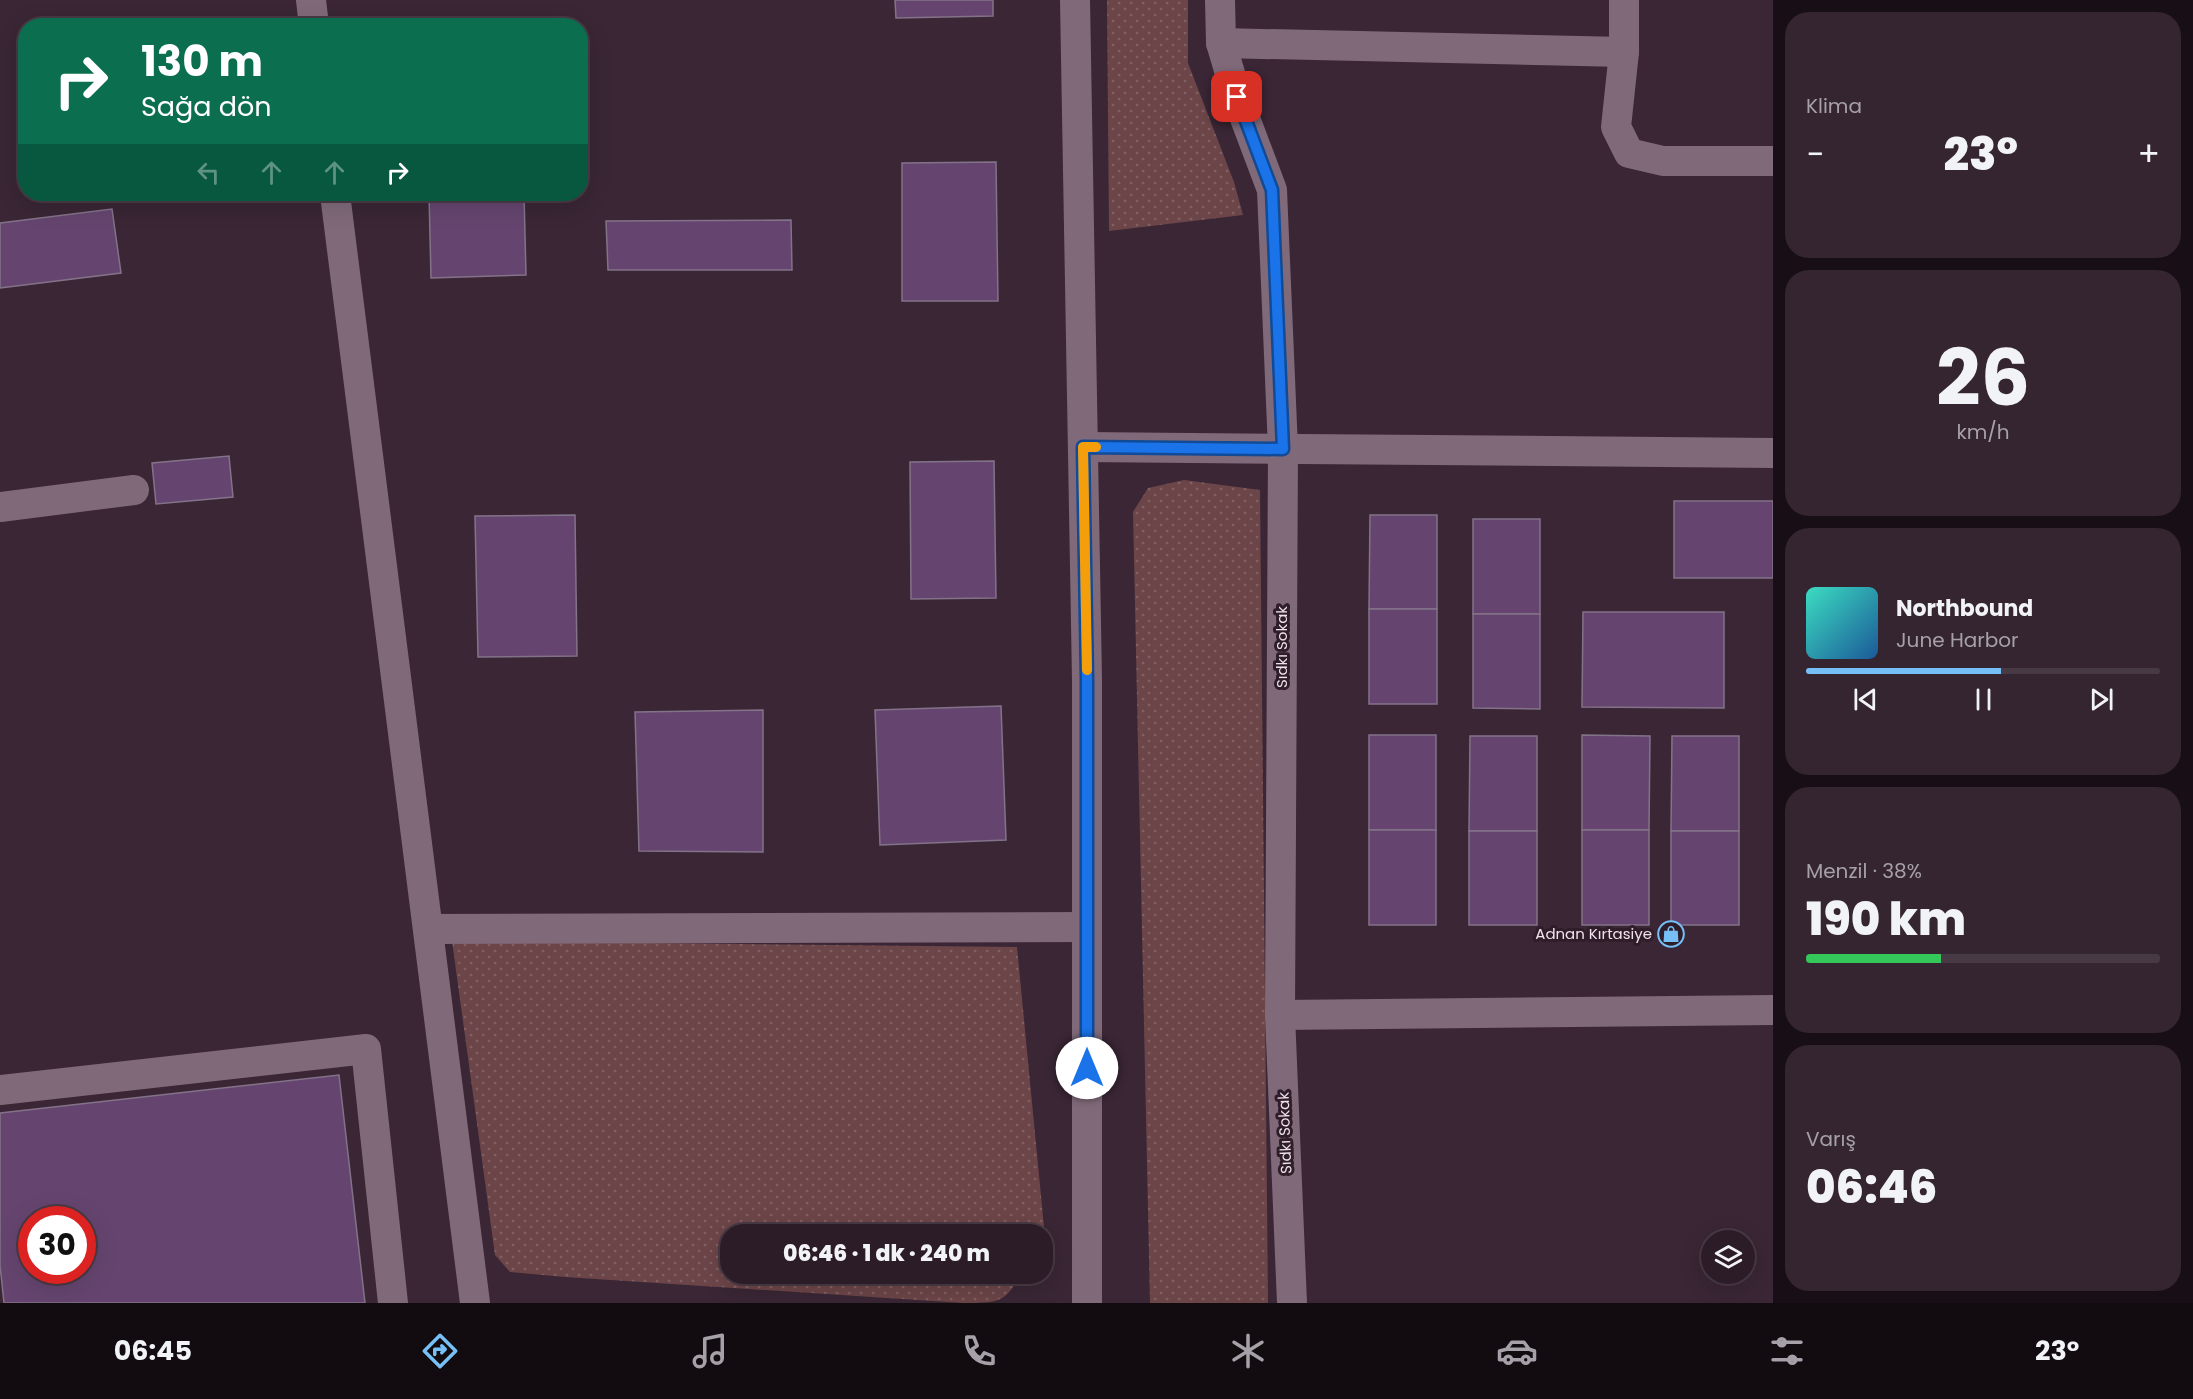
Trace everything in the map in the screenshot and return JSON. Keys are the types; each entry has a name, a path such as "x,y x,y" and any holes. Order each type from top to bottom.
{"street":[{"path":"311,0 313,18"},
{"path":"1076,0 1087,680 1087,1303"},
{"name":"Sıdkı Sokak","path":"1220,0 1221,43 1237,97 1272,190 1283,449 1280,1015 1292,1303"},
{"path":"1624,0 1624,52 1616,127 1629,153 1663,161 1773,162"},
{"path":"1221,43 1624,52"},
{"path":"336,201 475,1303"},
{"path":"1083,447 1773,453"},
{"path":"0,507 134,490"},
{"path":"428,929 1087,927"},
{"path":"1280,1015 1773,1010"},
{"path":"0,1090 366,1049 393,1303"}],"shaded area":[{"path":"1107,0 1188,0 1188,63 1234,182 1243,215 1109,231"},
{"path":"1184,480 1260,490 1268,1303 1150,1303 1133,512 1148,488"},
{"path":"452,941 1017,947 1044,1224 720,1224 720,1284 1015,1284 1005,1296 985,1303 963,1303 565,1277 510,1272 495,1255"}],"building":[{"path":"895,0 993,0 993,16 896,18"},
{"path":"996,162 998,301 902,301 902,163"},
{"path":"429,201 524,201 526,275 431,278"},
{"path":"112,209 121,273 0,288 0,223"},
{"path":"791,220 792,270 608,270 606,221"},
{"path":"229,456 233,497 156,504 152,463"},
{"path":"994,461 996,598 911,599 910,462"},
{"path":"1674,501 1773,501 1773,578 1674,578"},
{"path":"575,515 577,656 478,657 475,516"},
{"path":"1370,515 1437,515 1437,609 1369,609"},
{"path":"1473,519 1540,519 1540,614 1473,614"},
{"path":"1369,609 1437,609 1437,704 1369,704"},
{"path":"1583,612 1724,612 1724,708 1582,707"},
{"path":"1473,614 1540,614 1540,709 1473,708"},
{"path":"1001,706 1006,840 880,845 875,710"},
{"path":"763,710 763,852 639,851 635,712"},
{"path":"1369,735 1436,735 1436,830 1369,830"},
{"path":"1582,735 1650,736 1649,830 1582,830"},
{"path":"1470,736 1537,736 1537,831 1469,831"},
{"path":"1672,736 1739,736 1739,831 1671,831"},
{"path":"1369,830 1436,830 1436,925 1369,925"},
{"path":"1582,830 1649,830 1649,925 1582,925"},
{"path":"1469,831 1537,831 1537,925 1469,925"},
{"path":"1671,831 1739,831 1739,925 1671,925"},
{"path":"339,1075 365,1303 4,1303 0,1265 0,1113"}],"slow traffic":[{"path":"1087,670 1083,447 1096,447"}],"place":[{"name":"Adnan Kırtasiye","path":"1671,934"}],"route":[{"path":"1087,1068 1087,680 1083,447 1283,449 1272,190 1237,97"}]}
